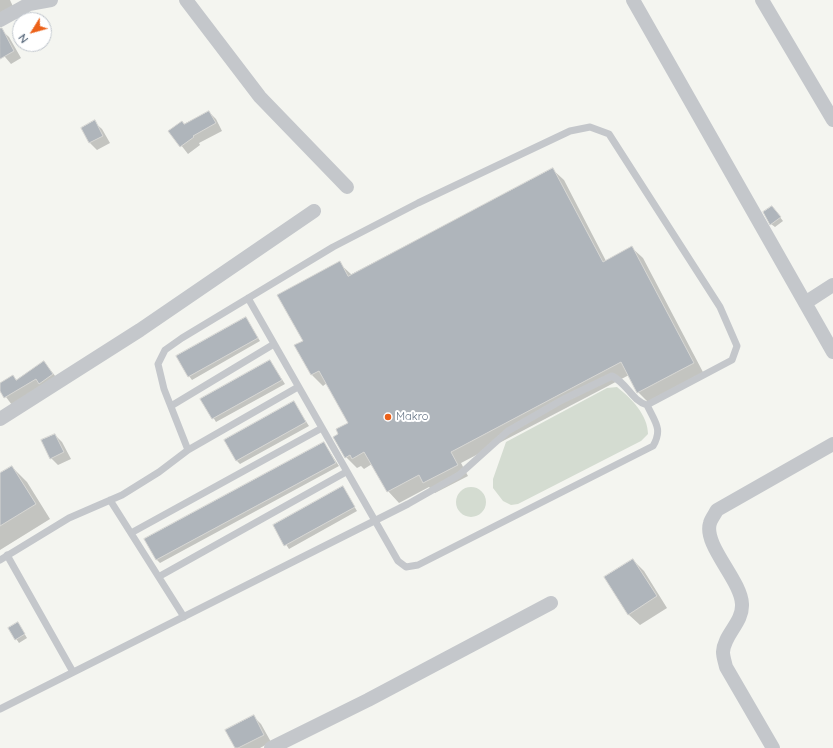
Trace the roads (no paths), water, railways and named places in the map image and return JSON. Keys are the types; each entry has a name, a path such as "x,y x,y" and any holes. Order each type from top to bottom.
{"street":[{"path":"0,20 29,4 51,0"},
{"path":"186,0 260,98 347,187"},
{"path":"633,0 833,352"},
{"path":"762,0 833,120"},
{"path":"0,419 140,330 314,211"},
{"path":"805,303 833,285"},
{"path":"773,748 726,667 723,652 726,642 740,618 742,605 739,592 710,538 710,524 717,510 833,444"},
{"path":"271,748 368,700 551,603"}],"lane":[{"path":"188,450 171,406 158,364 165,350 182,338 333,247 418,203 570,131 590,127 609,134 720,307 737,346 732,360 647,405"},
{"path":"0,709 374,521 459,475 508,431 562,400 612,376 621,381 638,402 647,405 659,428 658,437 653,446 418,565 406,567 398,561 374,521 248,298"},
{"path":"171,406 274,344"},
{"path":"0,560 69,518 122,495 159,472 188,450 298,387"},
{"path":"131,533 322,428"},
{"path":"160,576 346,472"},
{"path":"110,500 160,576 184,617"},
{"path":"7,555 73,672"}],"place":[{"name":"Makro","path":"388,417"}]}
